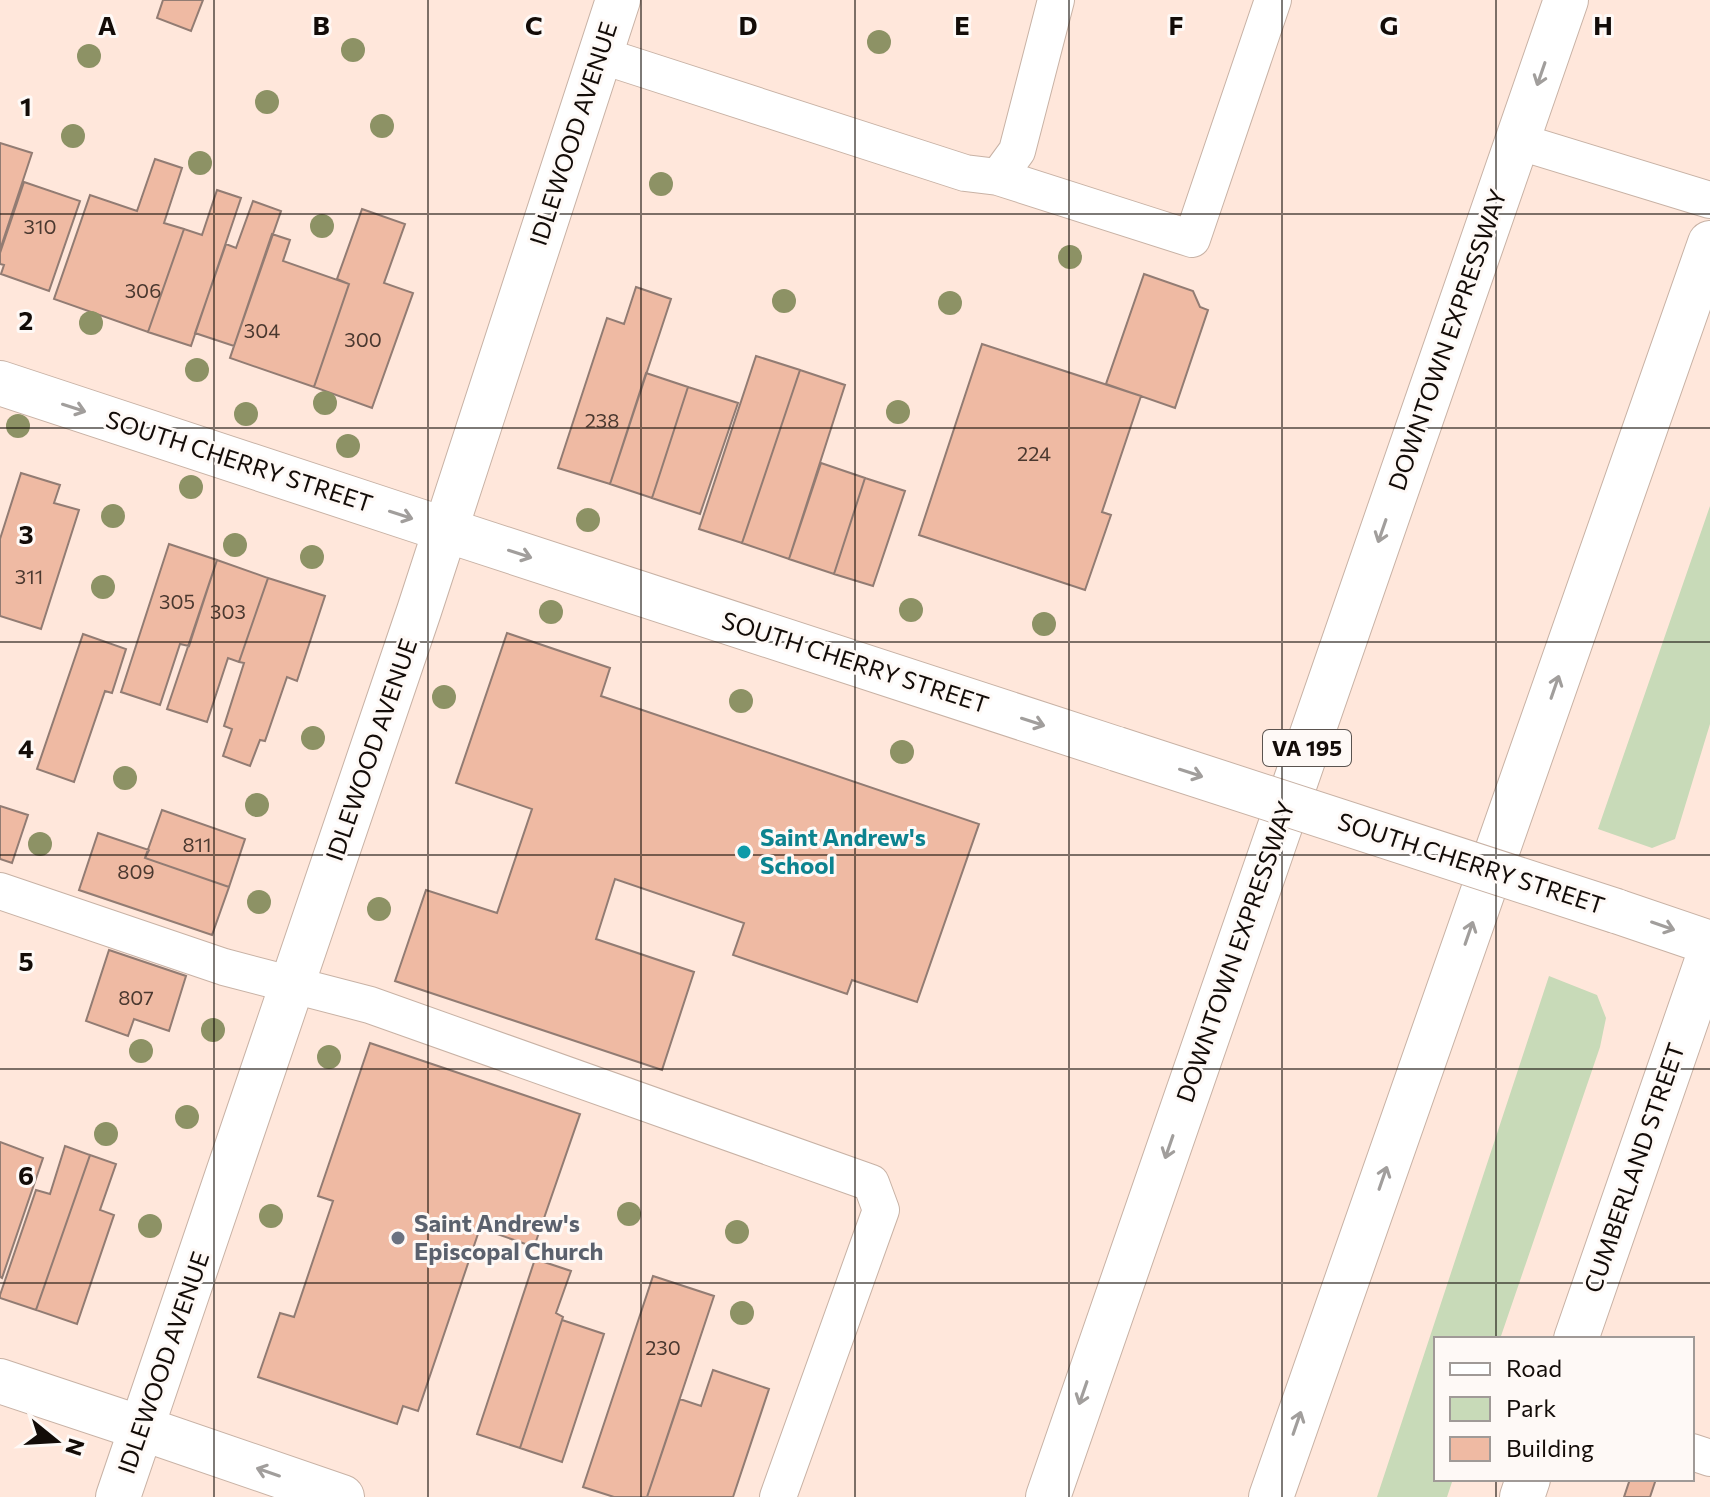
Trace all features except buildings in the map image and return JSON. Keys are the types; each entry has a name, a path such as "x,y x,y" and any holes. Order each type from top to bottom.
{"main road":[{"name":"IDLEWOOD AVENUE","path":"118,1497 446,530 618,0"},
{"name":"DOWNTOWN EXPRESSWAY","path":"1048,1497 1566,0"},
{"path":"1271,1497 1710,243"},
{"name":"SOUTH CHERRY STREET","path":"0,383 1710,943"},
{"name":"CUMBERLAND STREET","path":"1577,1337 1710,952"},
{"path":"0,1381 342,1497"}],"lane":[{"path":"998,177 1017,151 1056,0"},
{"path":"600,55 965,173 998,177 1192,239 1273,0"},
{"path":"1517,141 1710,200"},
{"path":"0,891 224,967 370,1005 871,1183 881,1210 778,1497"}],"green space":[{"path":"1710,506 1710,724 1675,839 1652,848 1598,829"},
{"path":"1549,976 1597,995 1606,1018 1600,1047 1501,1337 1434,1337 1434,1481 1452,1481 1447,1497 1377,1497"}],"place":[{"name":"Saint Andrew's School","path":"744,852"},
{"name":"Saint Andrew's Episcopal Church","path":"398,1238"}]}
